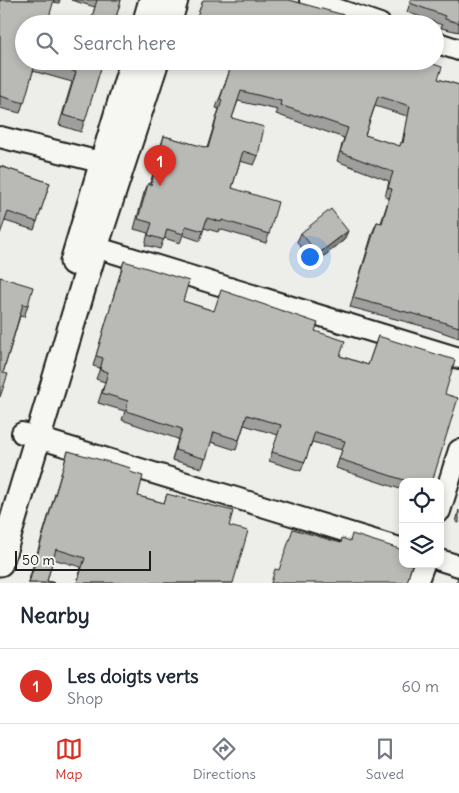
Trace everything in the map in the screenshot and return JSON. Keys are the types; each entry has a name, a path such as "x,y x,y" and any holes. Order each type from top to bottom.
{"main road":[{"path":"148,15 152,0"},
{"path":"171,15 176,0"},
{"path":"0,506 30,436 95,248 131,70"},
{"path":"0,563 30,436 112,165 152,70"}],"street":[{"path":"310,0 354,15"},
{"path":"444,45 459,50"},
{"path":"0,137 112,165"},
{"path":"95,248 459,358"},
{"path":"30,436 399,548"},
{"path":"444,498 459,450"},
{"path":"444,561 459,566"},
{"path":"418,583 423,568"}],"building":[{"path":"0,0 54,0 50,15 15,15 15,70 33,70 24,103 0,96"},
{"path":"97,0 121,0 117,15 93,15"},
{"path":"203,0 289,0 344,15 197,15"},
{"path":"411,0 459,0 459,23 445,19 444,15 410,3"},
{"path":"69,70 100,70 85,121 63,115 76,72"},
{"path":"230,70 441,70 438,79 459,85 459,327 353,298 377,222 382,223 392,189 388,188 393,172 340,152 348,128 280,105 281,101 241,91 232,118 264,127 258,156 243,151 232,188 278,202 269,234 222,220 221,222 207,218 203,231 186,226 183,234 167,229 164,240 148,235 152,223 138,219 148,184 151,185 164,136 208,148 222,100 220,99","holes":["378,96 410,106 403,143 401,142 400,146 365,135"]},
{"path":"0,166 50,183 37,222 8,212 0,234"},
{"path":"331,209 348,231 318,254 301,233"},
{"path":"124,261 189,281 183,301 214,311 221,290 318,323 315,331 345,341 340,356 368,365 378,336 455,360 445,394 458,398 433,478 399,478 339,459 345,441 315,432 305,462 272,452 281,425 247,415 239,440 214,432 206,459 175,450 182,429 126,411 128,401 102,393 108,372 100,370 103,358 96,356"},
{"path":"0,277 33,287 28,305 23,304 3,373 8,374 0,397"},
{"path":"68,451 131,468 130,472 143,476 138,496 164,503 167,494 233,511 229,526 248,531 233,583 77,583 85,558 56,549 47,581 55,583 29,583"},
{"path":"293,529 341,543 342,538 350,541 352,534 399,549 399,568 411,568 407,583 271,583 275,569 279,570"}],"place":[{"name":"Les doigts verts","path":"160,186"}]}
